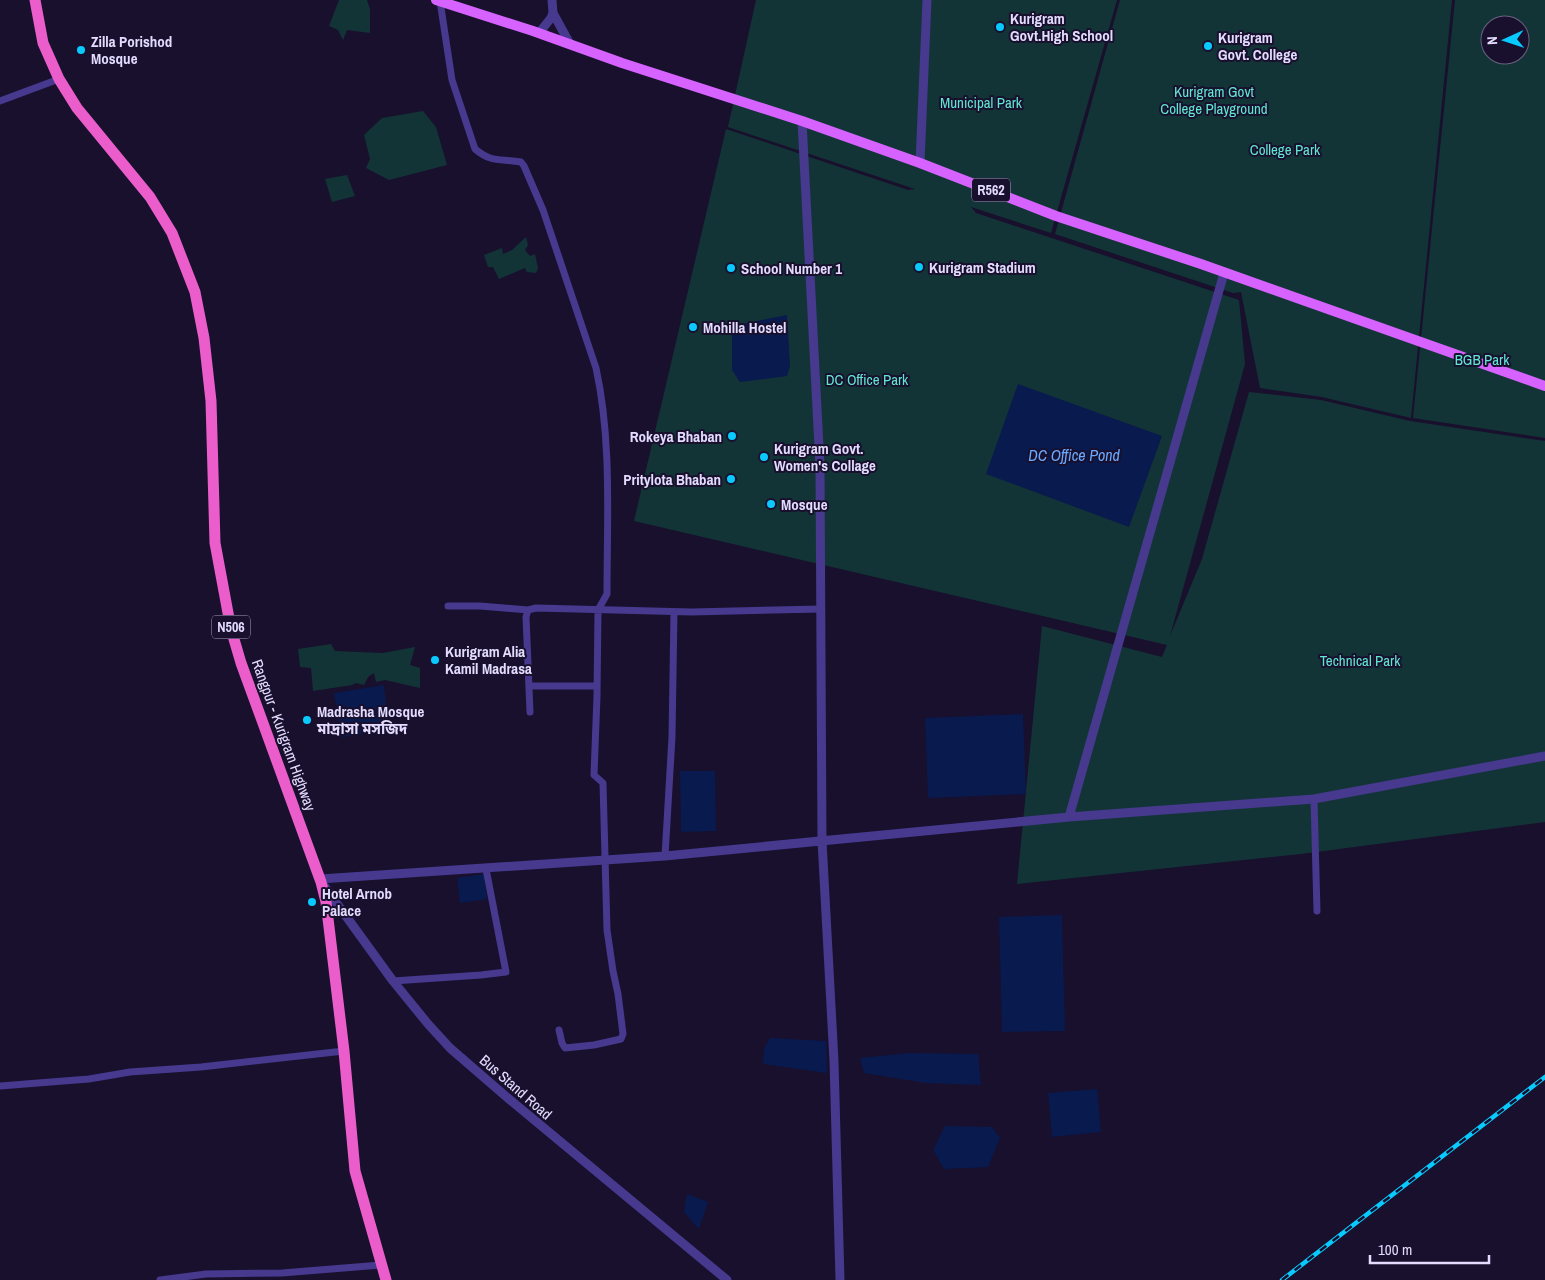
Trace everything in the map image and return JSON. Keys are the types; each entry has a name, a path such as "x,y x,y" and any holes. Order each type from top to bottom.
{"highway":[{"name":"Rangpur - Kurigram Highway","path":"36,0 43,43 59,79 76,108 150,197 172,232 195,292 204,338 211,401 215,543 231,629 241,663 321,880 326,902 344,1050 355,1171 386,1280"}],"main road":[{"name":"R562","path":"438,1 539,33 622,63 802,121 920,162 1056,216 1545,386"}],"street":[{"path":"552,0 553,13 570,44"},
{"path":"920,162 927,0"},
{"path":"438,1 452,80 475,149 483,156 494,160 521,162 524,166 543,210 596,368 601,390 607,477 607,594 598,610 594,775 603,783 607,930 618,994 622,1034 621,1040 565,1048 559,1030"},
{"path":"539,33 553,13"},
{"path":"0,101 59,79"},
{"path":"802,121 820,466 822,841 834,1061 840,1280"},
{"path":"1069,817 1224,273"},
{"path":"448,606 480,606 528,610 536,608 674,612 821,609"},
{"path":"528,610 526,617 530,712"},
{"path":"665,856 672,737 674,612"},
{"path":"529,683 597,686"},
{"path":"321,880 665,856 1069,817 1314,799 1545,756"},
{"path":"1314,799 1317,911"},
{"path":"393,981 506,972 486,869"},
{"name":"Bus Stand Road","path":"321,880 393,981 450,1048 727,1280"},
{"path":"0,1086 89,1079 130,1072 200,1067 344,1050"},
{"path":"160,1280 206,1274 282,1273 381,1265"}],"green space":[{"path":"339,0 367,0 370,9 370,33 347,30 343,40 338,30 329,26"},
{"path":"756,0 1117,0 1051,233 971,207 976,213 1239,300 1245,364 1170,636 1202,559 1249,392 1321,400 1410,421 1545,441 1545,822 1301,854 1017,884 1042,626 1162,657 1167,645 634,521 726,129 908,190 915,189 728,127"},
{"name":"College Park","path":"1120,0 1452,0 1411,418 1322,397 1260,388 1241,292 1233,293 1055,234"},
{"name":"BGB Park","path":"1455,0 1545,0 1545,438 1413,418"},
{"path":"423,111 436,127 447,165 389,180 366,168 370,159 364,135 382,118"},
{"path":"347,175 355,196 332,202 325,179"},
{"path":"526,237 528,245 525,250 530,256 535,254 538,268 536,273 527,272 525,268 499,279 493,267 488,267 484,255 502,248 503,254 512,250"},
{"path":"331,644 335,651 383,653 415,647 410,665 420,668 420,688 385,680 376,682 374,673 368,677 364,685 356,683 313,691 311,668 300,667 298,649"}],"water":[{"path":"787,315 790,366 787,376 740,382 732,370 732,326"},
{"name":"DC Office Pond","path":"1018,384 1162,436 1129,527 986,474"},
{"path":"384,685 389,731 341,737 334,693"},
{"path":"1023,714 1026,794 928,798 925,718"},
{"path":"680,771 715,771 716,831 681,832"},
{"path":"484,874 487,899 460,903 457,878"},
{"path":"1062,915 1065,1031 1002,1032 999,917"},
{"path":"770,1038 826,1041 827,1073 763,1064 764,1049"},
{"path":"908,1053 978,1054 981,1085 926,1083 864,1073 860,1058"},
{"path":"1097,1089 1101,1132 1052,1137 1048,1093"},
{"path":"945,1126 992,1127 1000,1138 988,1167 944,1169 933,1150"},
{"path":"687,1194 708,1202 699,1229 684,1212"}],"railway":[{"path":"1282,1280 1545,1077"}],"place":[{"name":"Kurigram Govt.High School","path":"1000,27"},
{"name":"Kurigram Govt. College","path":"1208,46"},
{"name":"Zilla Porishod Mosque","path":"81,50"},
{"name":"Kurigram Stadium","path":"919,267"},
{"name":"School Number 1","path":"731,268"},
{"name":"Mohilla Hostel","path":"693,327"},
{"name":"Rokeya Bhaban","path":"732,436"},
{"name":"Kurigram Govt. Women's Collage","path":"764,457"},
{"name":"Pritylota Bhaban","path":"731,479"},
{"name":"Mosque","path":"771,504"},
{"name":"Kurigram Alia Kamil Madrasa","path":"435,660"},
{"name":"Madrasha Mosque মাদ্রাসা মসজিদ","path":"307,720"},
{"name":"Hotel Arnob Palace","path":"312,902"}],"park label":[{"name":"Kurigram Govt College Playground","path":"1214,100"},
{"name":"Municipal Park","path":"981,102"},
{"name":"DC Office Park","path":"867,379"},
{"name":"Technical Park","path":"1360,660"}]}
